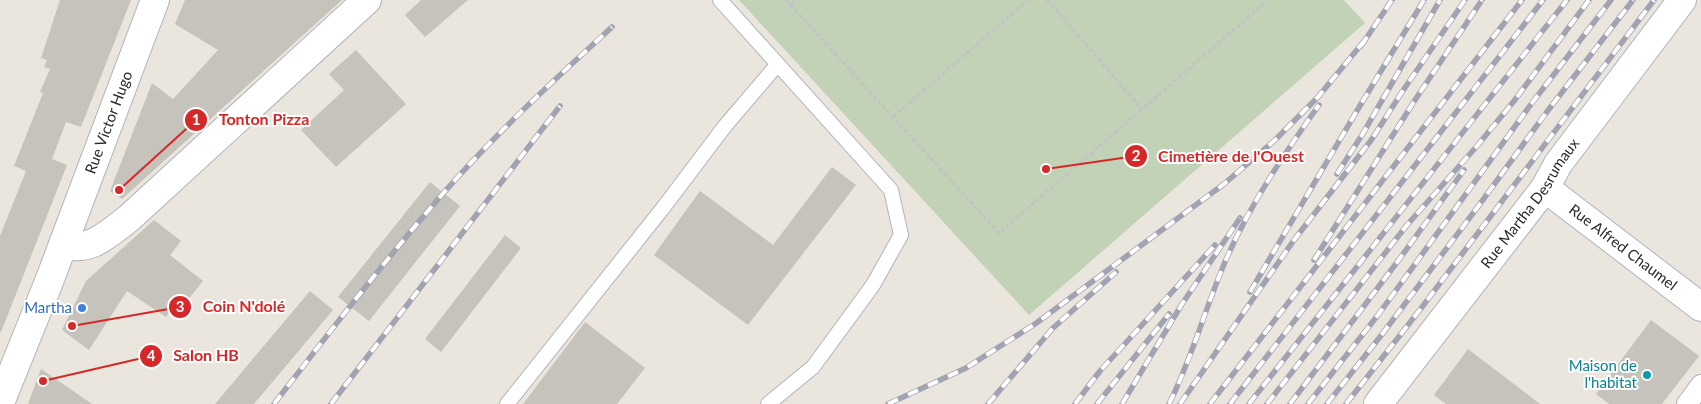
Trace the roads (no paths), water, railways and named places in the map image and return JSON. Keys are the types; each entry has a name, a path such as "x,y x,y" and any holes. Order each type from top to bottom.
{"street":[{"name":"Rue Victor Hugo","path":"0,404 63,244 154,0"},
{"path":"63,244 73,247 102,239 128,219 367,0"},
{"name":"Rue Martha Desrumaux","path":"1378,404 1545,188 1558,164 1682,0"},
{"name":"Rue Alfred Chaumel","path":"1545,188 1701,307"},
{"path":"1687,404 1701,385"}],"lane":[{"path":"720,0 891,190 901,235 873,285 813,367 768,404"},
{"path":"507,404 663,208 725,126 777,64"}],"railway":[{"path":"1361,46 1392,0"},
{"path":"1250,292 1424,0"},
{"path":"1337,174 1362,135 1440,0"},
{"path":"1180,404 1294,240 1372,139 1465,0"},
{"path":"1314,260 1415,100 1482,0"},
{"path":"1210,404 1522,0"},
{"path":"1230,404 1543,0"},
{"path":"1249,404 1567,0"},
{"path":"1267,404 1407,225 1514,101 1589,0"},
{"path":"1308,404 1378,315 1532,103 1611,0"},
{"path":"1327,404 1383,333 1546,113 1633,0"},
{"path":"1346,404 1419,311 1654,0"},
{"path":"274,404 376,273 460,174 524,109 612,27"},
{"path":"888,404 966,368 1035,324 1224,184 1275,140 1318,97 1365,40"},
{"path":"1169,404 1185,369 1234,241 1268,181 1319,105"},
{"path":"331,404 560,106"},
{"path":"1290,404 1464,170"},
{"path":"1122,404 1182,304 1240,218"},
{"path":"1075,404 1100,371 1215,245"},
{"path":"988,404 1053,328 1116,272"},
{"path":"1097,404 1169,314"}],"place":[{"name":"Cimetière de l'Ouest","path":"1046,169"},
{"name":"Tonton Pizza","path":"119,190"},
{"name":"Martha","path":"82,308"},
{"name":"Coin N'dolé","path":"72,326"},
{"name":"Maison de l'habitat","path":"1647,375"},
{"name":"Salon HB","path":"43,381"}]}
